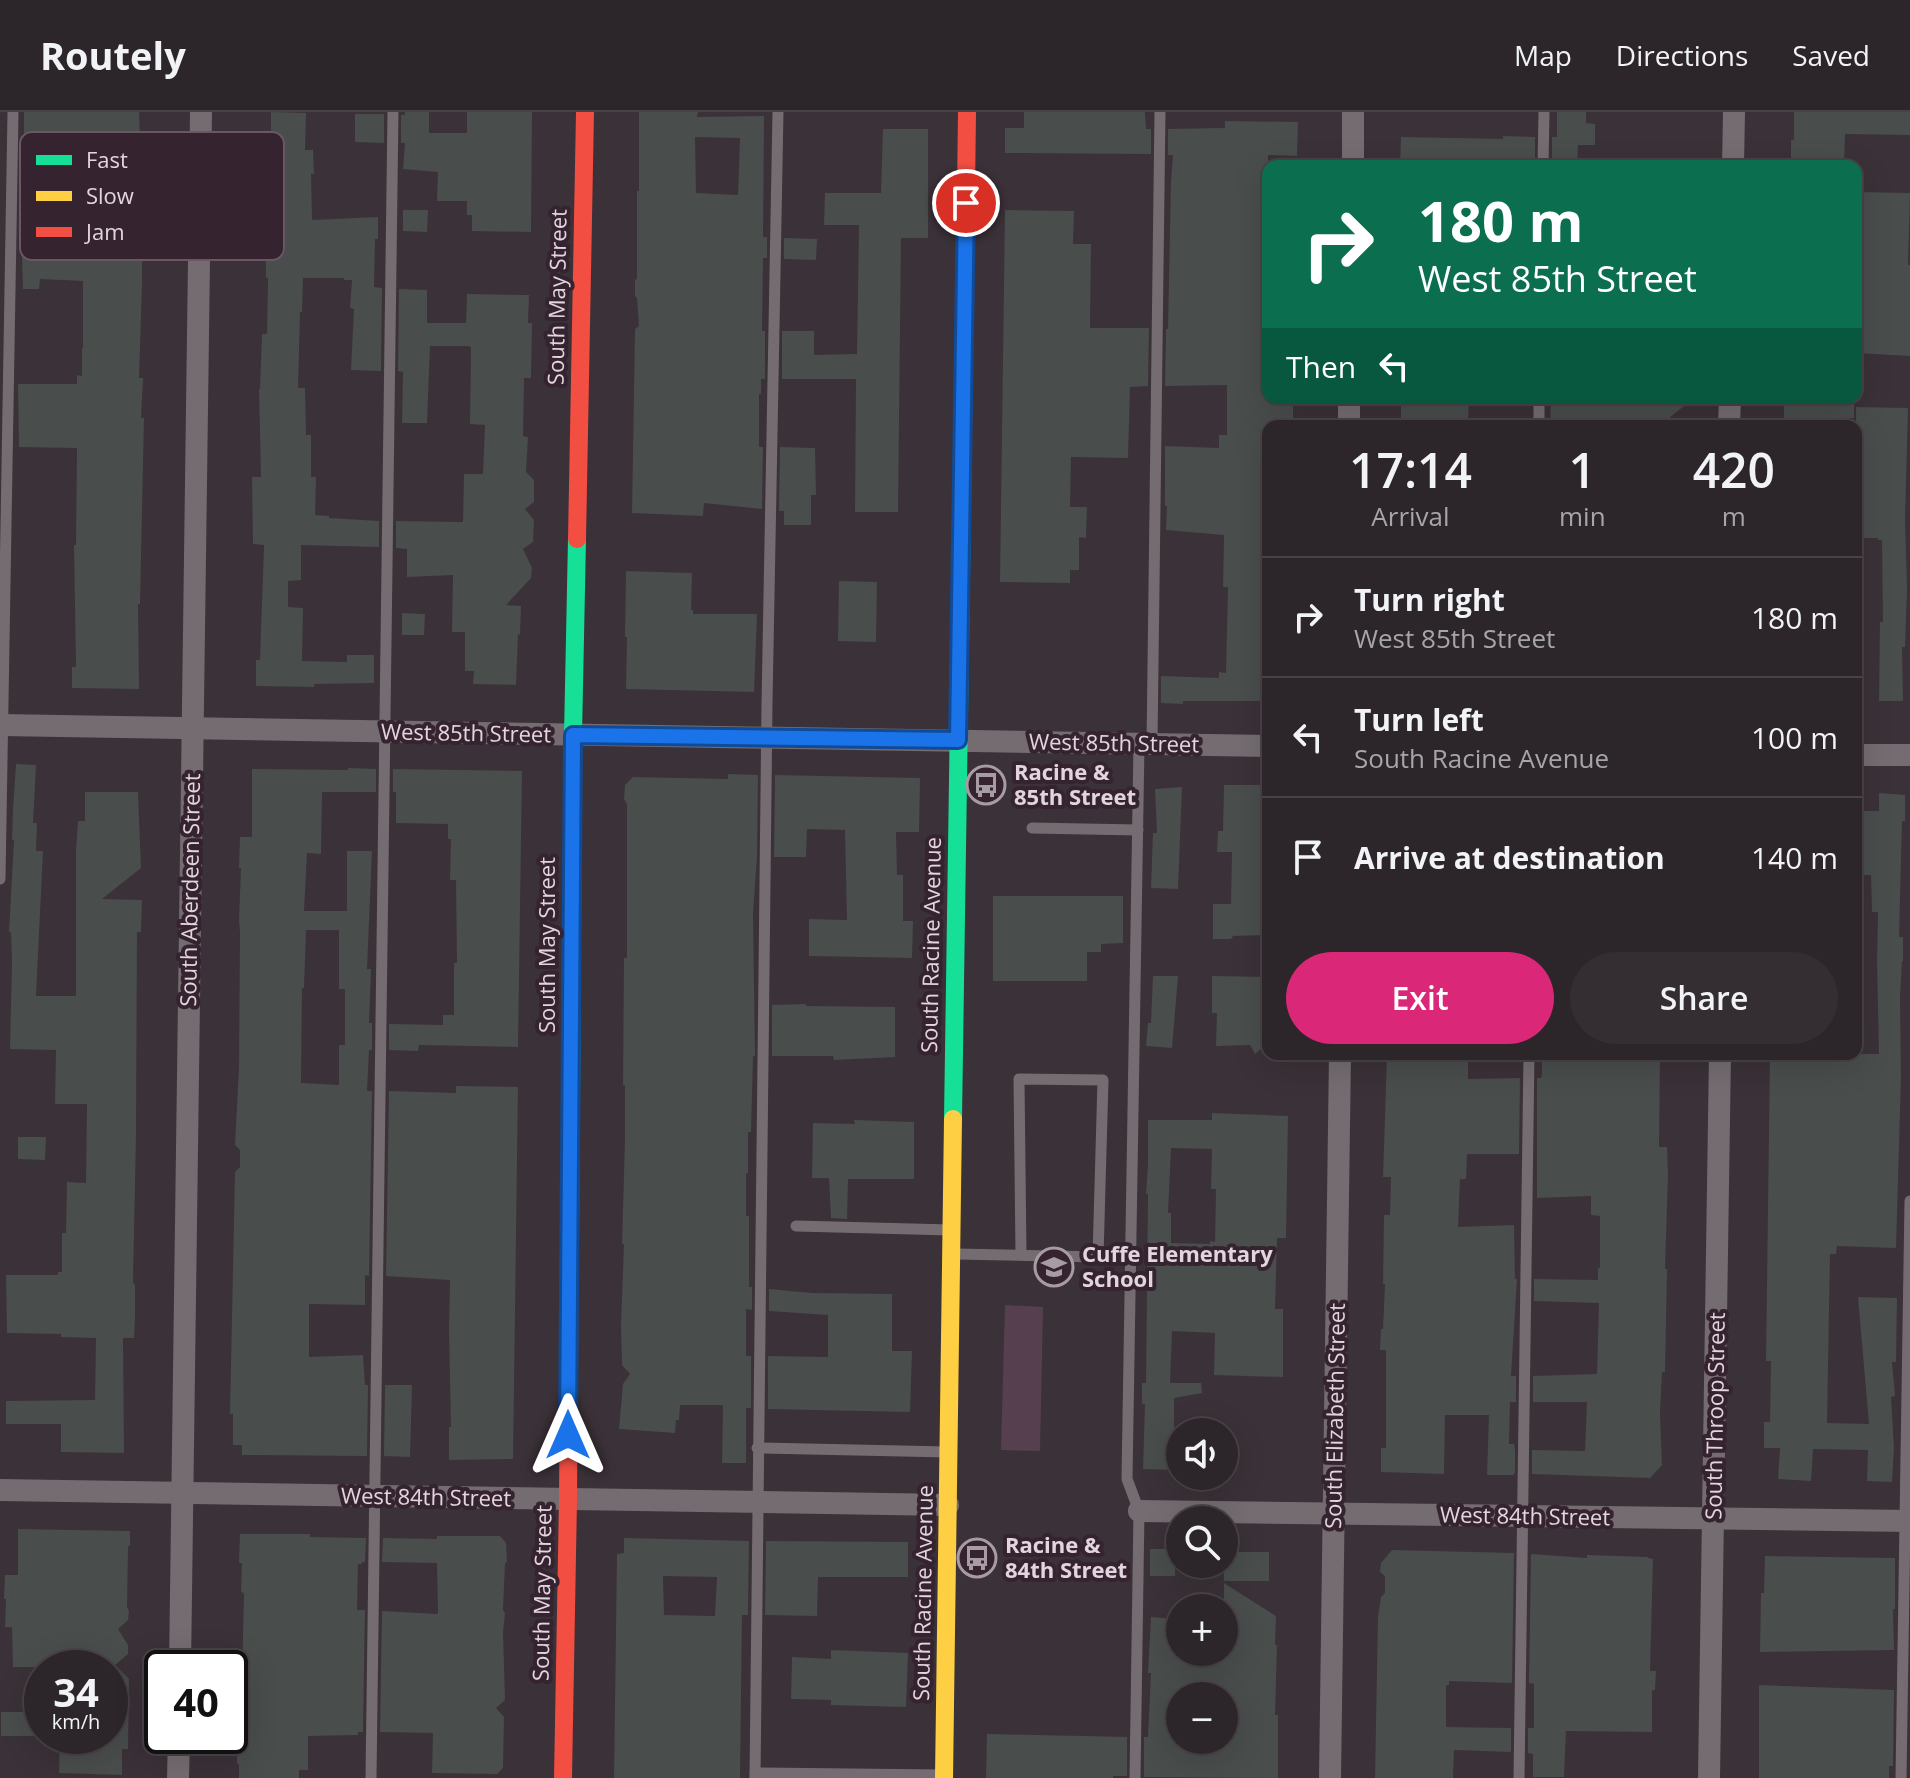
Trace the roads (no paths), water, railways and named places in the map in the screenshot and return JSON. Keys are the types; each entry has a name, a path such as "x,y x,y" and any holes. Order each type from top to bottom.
{"street":[{"name":"South Aberdeen Street","path":"201,112 201,132"},
{"name":"South May Street","path":"563,1778 573,735 585,112"},
{"name":"South Racine Avenue","path":"944,1776 967,112"},
{"path":"1353,112 1353,160"},
{"path":"1733,160 1734,112"},
{"name":"South Aberdeen Street","path":"180,1650 199,260"},
{"name":"West 85th Street","path":"1,725 1262,746"},
{"path":"1862,755 1910,755"},
{"name":"South Elizabeth Street","path":"1330,1778 1340,1060"},
{"name":"South Throop Street","path":"1709,1778 1720,1060"},
{"name":"West 84th Street","path":"0,1490 948,1505"},
{"name":"West 84th Street","path":"1139,1511 1908,1521"},
{"path":"178,1778 179,1754"}],"lane":[{"path":"0,879 13,112"},
{"path":"371,1778 393,112"},
{"path":"778,112 757,1448 755,1776 944,1776"},
{"path":"1135,1778 1139,1511 1127,1479 1138,830 1146,744 1160,112"},
{"path":"1543,160 1544,112"},
{"path":"1032,828 1138,830"},
{"path":"1519,1778 1529,1060"},
{"path":"951,1254 1098,1257 1103,1080 1019,1079 1021,1255"},
{"path":"1901,1778 1908,1521 1910,1201"},
{"path":"796,1226 951,1230"},
{"path":"757,1448 948,1452"}],"place":[{"name":"Racine & 85th Street","path":"986,785"},
{"name":"Cuffe Elementary School","path":"1054,1267"},
{"name":"Racine & 84th Street","path":"977,1558"}]}
